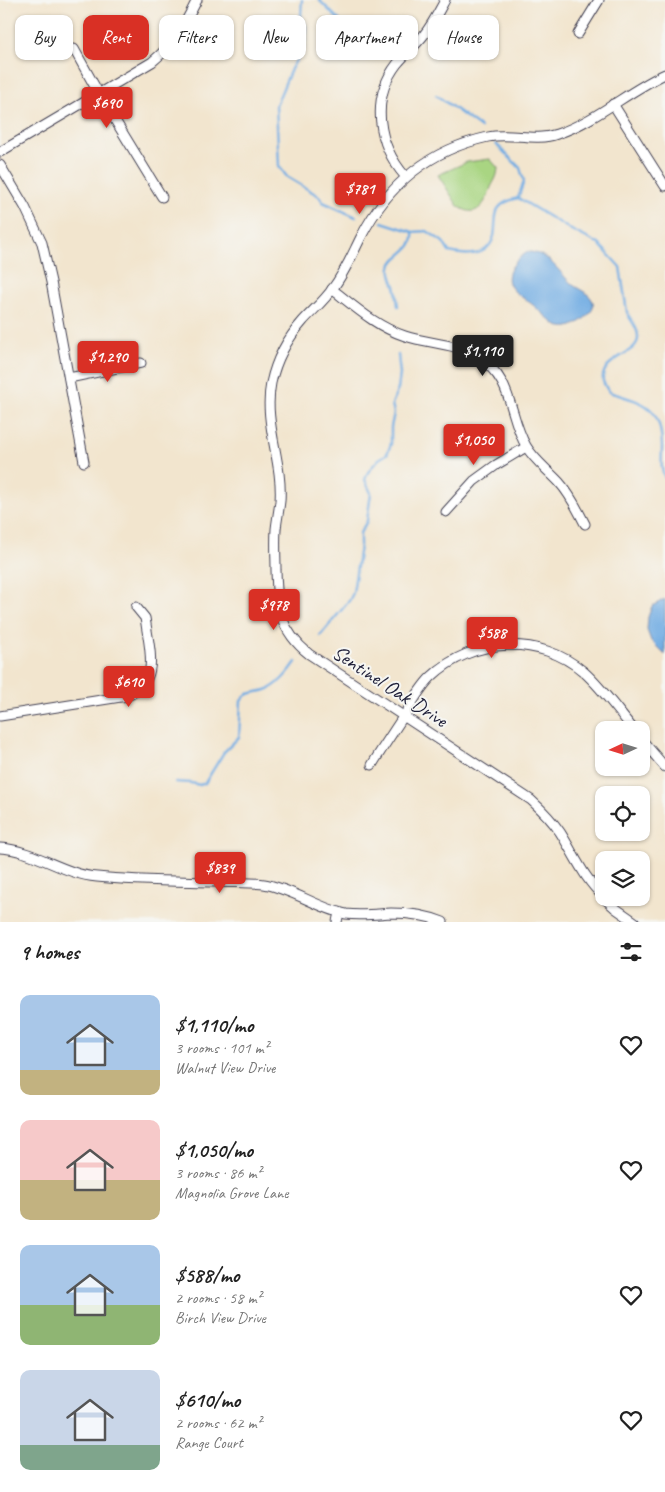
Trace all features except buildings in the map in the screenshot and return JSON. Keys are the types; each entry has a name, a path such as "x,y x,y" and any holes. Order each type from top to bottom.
{"street":[{"path":"0,152 146,66 165,51 176,38 197,0"},
{"path":"405,176 390,156 382,136 380,117 382,98 388,79 396,65 426,34 445,0"},
{"path":"578,34 599,0"},
{"path":"74,49 99,94 162,197"},
{"name":"Sentinel Oak Drive","path":"595,886 586,876 560,832 541,809 508,784 302,648 290,635 279,608 277,589 276,528 280,489 270,419 272,383 281,356 292,335 332,289 350,261 361,237 383,200 405,176 436,156 462,145 499,136 548,137 576,126 638,88 665,74"},
{"path":"613,104 665,186"},
{"path":"0,165 25,207 42,243 84,462"},
{"path":"332,289 370,318 391,330 417,340 458,347 479,358 491,368 510,397 526,446 567,492 585,524"},
{"path":"69,378 141,363"},
{"path":"446,512 474,481 526,446"},
{"path":"0,716 127,696 138,690 149,676 152,665 146,624 136,607"},
{"path":"372,765 424,685 448,664 466,654 498,646 515,645 548,652 575,666 593,682 626,721"},
{"path":"650,750 665,767"},
{"path":"0,848 25,852 59,867 86,876 264,884 287,890 339,912 362,915 408,914 425,916 443,922"},
{"name":"Sentinel Oak Drive","path":"613,906 636,922"},
{"path":"337,922 339,912"}],"green space":[{"path":"490,159 498,168 488,196 478,209 474,211 464,210 458,206 438,175 467,162"}],"water":[{"path":"528,252 542,255 548,259 573,285 590,296 593,308 586,317 569,327 557,326 513,290 508,277 515,262"},
{"path":"665,599 665,655 651,641 647,630 648,617 652,606"}],"waterway":[{"path":"302,0 301,16 307,29 304,47 291,69 276,105 279,166 287,177 319,196 323,202 356,217"},
{"path":"319,0 334,15"},
{"path":"436,95 481,128"},
{"path":"496,144 520,168 524,181 518,198"},
{"path":"382,222 413,232 427,231 443,242 449,252 476,254 482,252 491,243 494,236 498,209 507,202 518,198 573,231 599,244 620,267 627,312 637,330 638,337 637,343 633,348 607,367 603,381 609,392 641,403 654,414 661,433 662,467 665,478"},
{"path":"398,306 391,267 411,244 413,233"},
{"path":"320,636 349,601 353,593 360,546 360,533 367,521 371,493 365,480 371,468 379,459 387,454 391,444 391,427 394,413 392,404 398,389 400,374 398,355"},
{"path":"176,782 200,785 205,783 224,752 239,737 241,701 246,695 274,686 296,662"}]}
